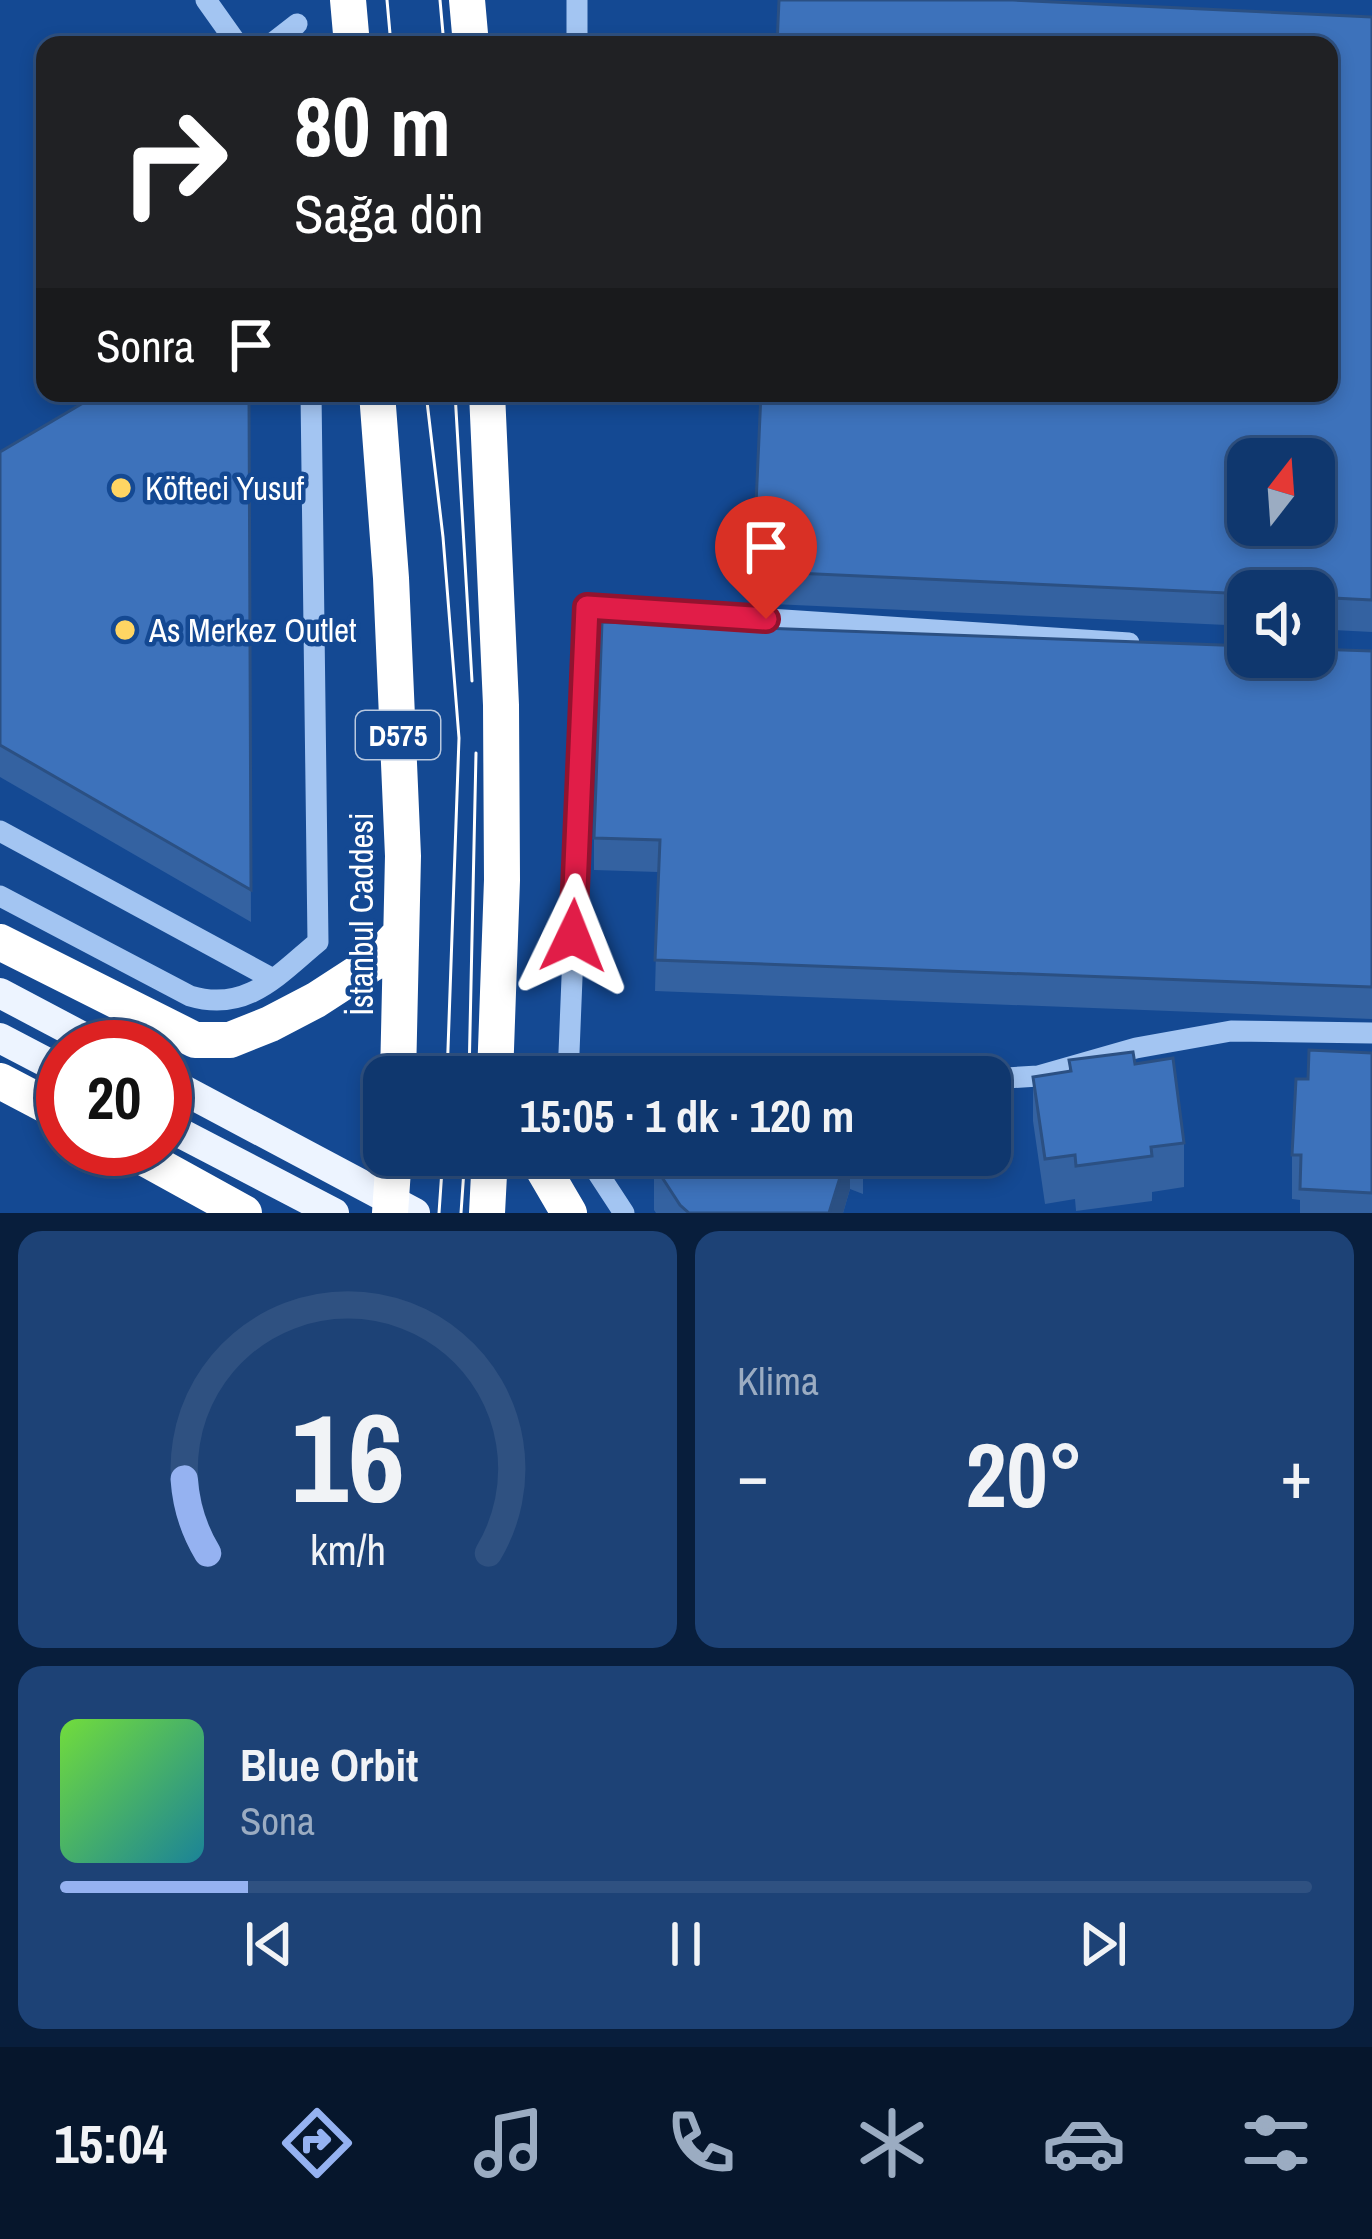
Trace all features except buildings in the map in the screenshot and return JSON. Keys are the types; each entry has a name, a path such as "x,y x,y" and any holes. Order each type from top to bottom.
{"highway":[{"path":"346,0 351,36"},
{"path":"467,0 470,36"},
{"name":"İstanbul Caddesi","path":"378,402 402,833 398,1056"},
{"path":"488,402 501,727 502,880 495,1056"},
{"path":"0,942 195,1040 230,1040 343,985 373,964 401,933"},
{"path":"0,1081 36,1100"},
{"path":"177,1176 244,1213"},
{"path":"390,1213 393,1176"},
{"path":"488,1213 489,1176"},
{"path":"547,1176 569,1213"}],"main road":[{"path":"0,993 51,1020"},
{"path":"0,1038 36,1057"},
{"path":"192,1094 416,1213"},
{"path":"192,1139 334,1213"}],"lane":[{"path":"334,36 346,0"},
{"path":"577,0 577,36"},
{"path":"208,1 232,36"},
{"path":"282,36 297,24"},
{"path":"0,896 204,1000 242,998 318,943 311,402"},
{"path":"569,1056 587,607 1146,644"},
{"path":"0,831 273,979"},
{"path":"1011,1078 1037,1076 1136,1048 1231,1031 1372,1034"},
{"path":"600,1176 624,1213"}],"tram line":[{"path":"387,0 390,36"},
{"path":"440,0 443,36"},
{"path":"427,402 459,738 448,1056"},
{"path":"456,402 472,681"},
{"path":"469,1056 476,753"},
{"path":"439,1213 442,1176"},
{"path":"461,1213 464,1176"}],"place":[{"name":"Köfteci Yusuf","path":"121,488"},
{"name":"As Merkez Outlet","path":"125,630"}],"route":[{"path":"573,936 587,607 766,619"}]}
